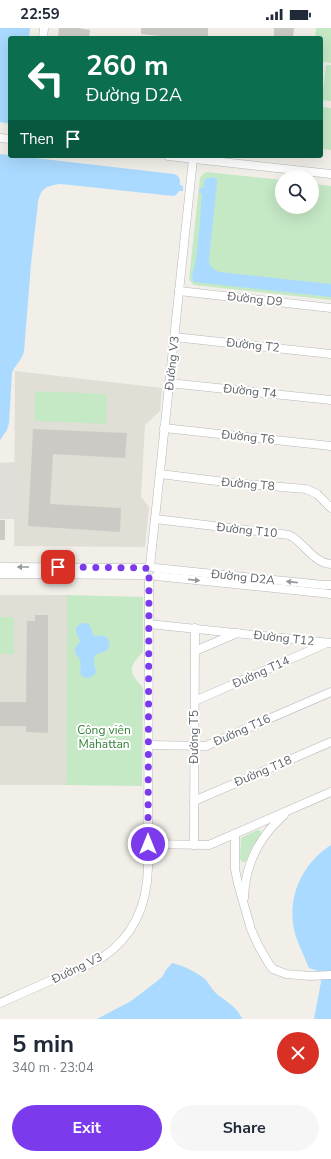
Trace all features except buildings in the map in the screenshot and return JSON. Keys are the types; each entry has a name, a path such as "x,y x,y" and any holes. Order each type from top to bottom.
{"street":[{"path":"185,158 331,174"},
{"name":"Đường V3","path":"0,1003 94,961 111,950 132,927 143,902 148,880 150,572 193,159"},
{"name":"Đường D9","path":"179,291 331,308"},
{"name":"Đường T2","path":"174,337 331,354"},
{"name":"Đường T4","path":"169,383 331,400"},
{"name":"Đường T6","path":"164,428 331,446"},
{"name":"Đường T8","path":"160,474 306,490 317,494 331,508"},
{"name":"Đường T10","path":"155,519 289,535 299,541 318,560 330,564"},
{"name":"Đường D2A","path":"0,567 150,572 324,586 331,585"},
{"name":"Đường D2A","path":"0,574 150,572 331,594"},
{"name":"Đường T12","path":"149,624 329,642"},
{"name":"Đường T5","path":"194,845 195,628"},
{"name":"Đường T12","path":"195,651 238,633"},
{"name":"Đường T14","path":"195,701 329,642"},
{"name":"Đường T16","path":"149,745 206,746 331,692"},
{"name":"Đường T18","path":"194,801 331,742"},
{"path":"148,844 209,845 331,792"},
{"path":"244,902 246,875 257,847 273,825 294,808"},
{"path":"235,834 236,874 247,917 264,957 273,969 286,974 310,976 331,975"}],"shaded area":[{"path":"15,371 162,388 160,411 145,425 141,497 149,507 145,547 14,546"},
{"path":"15,462 15,519 0,519 0,463"},
{"path":"0,595 67,595 66,785 0,785"}],"green space":[{"path":"316,28 331,28 331,63 323,61 323,36 315,36"},
{"path":"326,65 331,65 331,101 323,100"},
{"path":"323,107 331,108 331,150 323,149"},
{"path":"206,172 275,179 275,214 319,214 319,185 331,186 331,300 194,285 189,280 200,177"},
{"path":"35,391 107,394 106,424 34,421"},
{"name":"Công viên Mahattan","path":"67,595 143,597 143,652 132,666 135,678 143,688 142,786 66,785"},
{"path":"0,617 14,617 14,654 0,654"},
{"path":"260,830 261,834 252,847 246,861 242,862 240,858 241,838"}],"water":[{"path":"0,28 30,28 29,36 8,36 8,124 0,122"},
{"path":"0,154 8,155 8,158 35,158 174,174 178,176 180,185 183,186 183,191 179,191 173,196 61,184 52,185 42,191 38,203 31,264 24,352 12,373 9,423 7,430 0,440"},
{"path":"213,177 217,179 217,182 209,259 210,265 219,272 331,284 331,297 194,282 192,276 198,247 202,194 199,192 200,188 203,188 205,179"},
{"path":"82,623 90,625 94,636 107,638 110,645 105,652 96,654 94,662 96,672 89,678 82,676 80,672 81,664 75,651 75,648 80,641 76,629"},
{"path":"331,845 331,1019 314,1019 321,982 318,971 309,968 296,937 292,910 294,897 303,873 320,853"},
{"path":"172,963 199,974 206,980 216,993 235,1009 242,1019 97,1019 131,1001 162,977"}],"route":[{"path":"58,567 146,568 144,571 145,575 149,578 148,844"}]}
